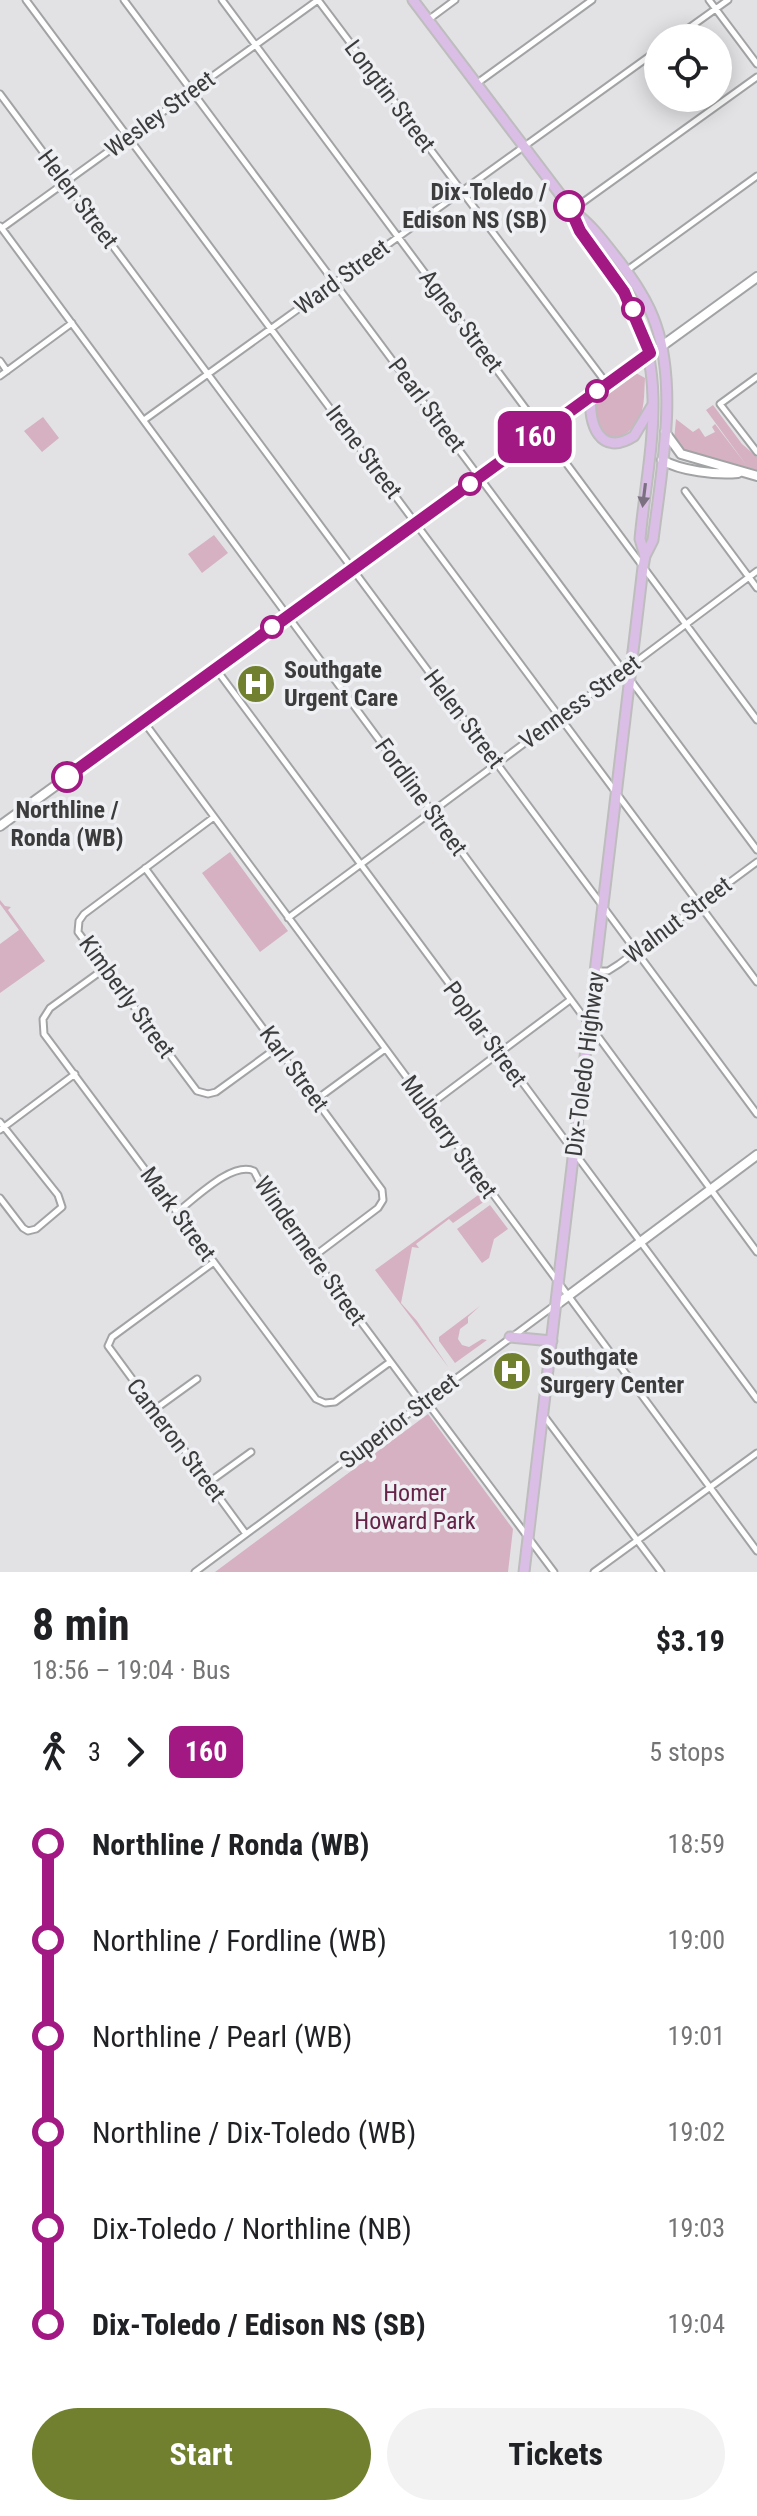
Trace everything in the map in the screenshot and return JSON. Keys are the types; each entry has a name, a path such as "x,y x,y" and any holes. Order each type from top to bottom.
{"main road":[{"name":"Dix-Toledo Highway","path":"413,0 572,210 590,224 626,271 651,310 665,366 664,432 653,540 644,562 629,671 524,1572"},
{"name":"Dix-Toledo Highway","path":"572,210 580,231 624,292 650,353 654,418 640,539 644,562"},
{"path":"0,826 757,277"},
{"path":"591,396 589,412 593,428 603,438 614,442 634,436 654,403"},
{"path":"654,418 655,446 662,460 686,468 757,476"},
{"path":"664,432 681,454 741,473"},
{"name":"Superior Street","path":"556,1305 757,1155"},
{"path":"510,1337 552,1341"}],"street":[{"name":"Irene Street","path":"26,0 757,982"},
{"name":"Pearl Street","path":"124,0 479,477 629,671 757,850"},
{"name":"Agnes Street","path":"222,0 644,562 685,624 757,720"},
{"name":"Wesley Street","path":"1,227 318,0"},
{"name":"Longtin Street","path":"318,0 607,384"},
{"path":"428,20 455,0"},
{"path":"476,84 592,0"},
{"path":"709,0 757,64"},
{"path":"695,24 728,0"},
{"name":"Ward Street","path":"144,420 644,60"},
{"path":"572,210 757,77"},
{"name":"Helen Street","path":"0,94 757,1114"},
{"path":"626,271 757,176"},
{"name":"Fordline Street","path":"1,227 757,1252"},
{"path":"0,376 72,323"},
{"path":"0,361 7,371"},
{"path":"757,377 720,404 757,452"},
{"path":"685,491 757,588"},
{"name":"Venness Street","path":"288,918 559,717 629,671 685,624 757,571"},
{"name":"Poplar Street","path":"215,668 757,1399"},
{"name":"Mulberry Street","path":"143,721 757,1551"},
{"name":"Kimberly Street","path":"214,817 84,914 79,921 80,935 197,1091 208,1094 216,1092 278,1047"},
{"name":"Walnut Street","path":"596,971 608,971 757,862"},
{"name":"Karl Street","path":"145,868 380,1187 382,1203 372,1214 313,1257"},
{"name":"Mark Street","path":"104,969 50,1008 43,1019 44,1034 316,1399 325,1403 335,1402 390,1362"},
{"path":"427,1107 571,1000"},
{"path":"317,1099 385,1049"},
{"path":"0,1139 3,1128 75,1074"},
{"path":"0,1198 28,1231 36,1229 61,1209 61,1199 3,1128"},
{"name":"Windermere Street","path":"177,1212 234,1171 249,1169 258,1175 266,1194 390,1362 554,1572"},
{"name":"Cameron Street","path":"214,1262 112,1337 108,1346 246,1534"},
{"name":"Superior Street","path":"195,1572 556,1305"},
{"path":"154,1410 197,1379"},
{"path":"543,1415 661,1572"},
{"path":"208,1483 251,1452"},
{"path":"594,1572 757,1453"}],"green space":[{"path":"636,373 645,378 640,417 622,436 616,439 604,437 598,429 592,407 596,400"},
{"path":"713,405 742,444 757,457 757,470 689,454 674,440 676,419 693,432 699,428 705,437 715,432 712,427 715,424 747,466 706,410"},
{"path":"43,417 59,438 42,452 24,431"},
{"path":"214,535 228,553 202,573 188,554"},
{"path":"230,852 288,931 260,952 202,873"},
{"path":"0,900 11,907 8,910 45,961 0,993 0,944 19,930"},
{"path":"481,1193 485,1201 453,1223 449,1219 416,1244 419,1248 412,1247 401,1303 449,1368 375,1270"},
{"path":"490,1205 508,1229 494,1239 489,1258 482,1263 457,1229"},
{"path":"480,1306 460,1329 458,1339 462,1345 469,1347 482,1339 487,1340 455,1363 439,1337"},
{"name":"Homer Howard Park","path":"428,1414 513,1529 508,1572 215,1572"}],"bus line":[{"name":"160","path":"67,777 650,353 636,313 580,231 569,206"}],"place":[{"name":"Dix-Toledo / Edison NS (SB)","path":"569,206"},
{"name":"Southgate Urgent Care","path":"256,684"},
{"name":"Northline / Ronda (WB)","path":"67,777"},
{"name":"Southgate Surgery Center","path":"512,1371"}]}
